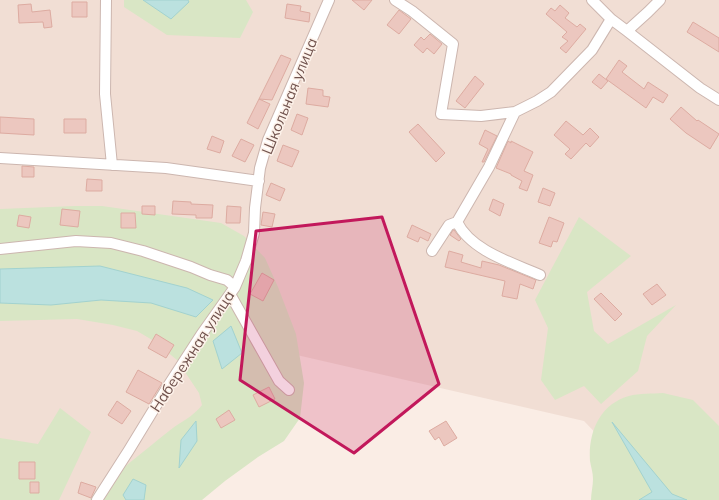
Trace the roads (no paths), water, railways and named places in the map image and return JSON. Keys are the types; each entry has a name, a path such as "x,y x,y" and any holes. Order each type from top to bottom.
{"street":[{"path":"106,0 105,94 112,165"},
{"name":"Школьная улица","path":"232,291 246,261 254,233 260,168 268,140 329,0"},
{"path":"395,0 412,11 452,44 441,114 481,116 515,112 538,101 551,92 592,50 610,19"},
{"path":"592,0 610,19 700,88 719,100"},
{"path":"627,31 660,0"},
{"path":"432,250 449,225 457,222 489,167 515,112"},
{"path":"0,158 166,168 259,181"},
{"path":"457,222 460,229 482,249 540,274"},
{"name":"Набережная улица","path":"0,249 76,241 111,243 143,251 227,280 232,291 168,386 97,500"},
{"path":"232,291 279,381 289,390"}],"water":[{"path":"143,0 188,0 189,2 171,19"},
{"path":"100,266 187,288 213,300 196,317 151,303 101,300 51,305 0,303 0,269"},
{"path":"231,326 242,353 222,369 213,341"},
{"path":"196,421 197,441 179,468 181,440"},
{"path":"612,422 672,494 687,500 639,500 652,492"},
{"path":"133,479 146,485 144,500 126,500 123,495"}]}
